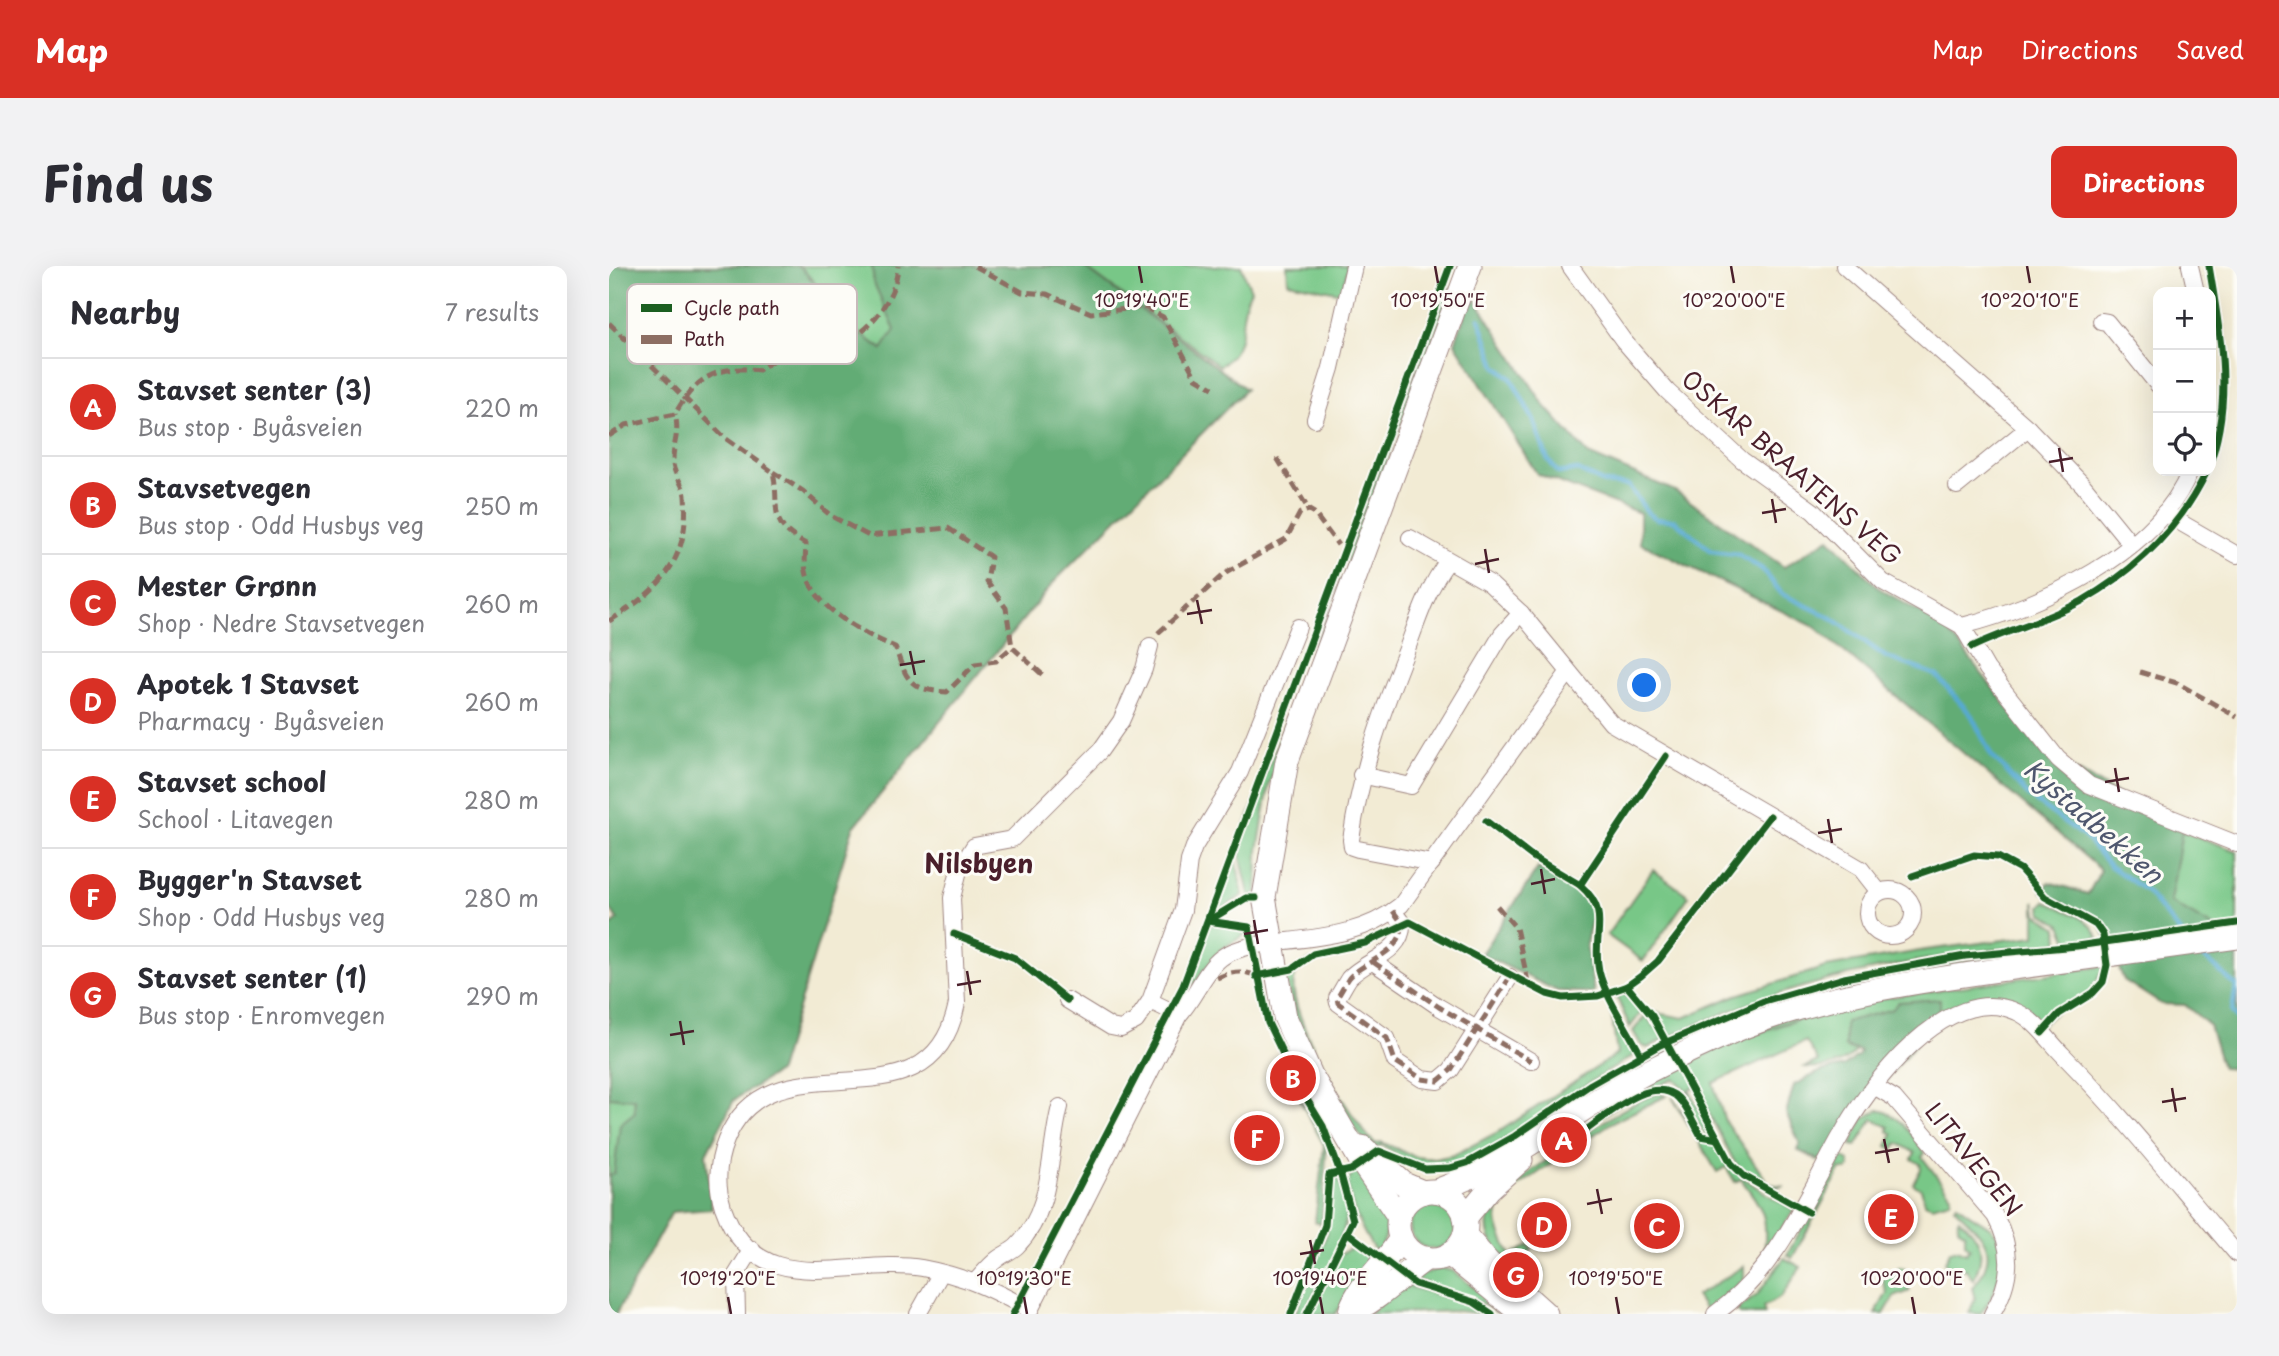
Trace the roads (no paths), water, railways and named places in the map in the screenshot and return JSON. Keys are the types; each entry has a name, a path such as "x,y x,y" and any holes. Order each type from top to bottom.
{"main road":[{"path":"1427,1258 1415,1255 1361,1163 1349,1136 1311,1075 1285,1017 1264,897 1266,869 1287,761 1470,266"},
{"path":"1349,1314 1355,1298 1389,1259 1412,1198 1468,1179 1543,1138 1602,1098 1669,1060 1737,1030 1794,1010 1856,993 1915,982 2237,937"},
{"path":"1349,1136 1404,1184 1458,1203 1465,1226 1488,1262 1546,1314"},
{"path":"1449,1254 1489,1189 1543,1138"},
{"path":"1349,1314 1367,1306 1392,1282 1427,1258 1449,1254 1522,1314"}],"street":[{"path":"1315,419 1331,368 1354,266"},
{"name":"OSKAR BRAATENS VEG","path":"1570,266 1623,340 1667,391 1733,451 1813,511 1883,582 1962,626"},
{"path":"1844,266 2028,428 2083,485 2130,544"},
{"path":"2190,266 2195,287"},
{"path":"2101,321 2107,322 2153,379"},
{"path":"1957,486 2028,428"},
{"path":"2187,476 2164,513 2130,544 2071,586 2012,611 1962,626 1987,669 2058,759 2089,785 2237,844"},
{"path":"2164,513 2237,555"},
{"path":"1410,538 1489,583 1521,612 1611,723 1861,869 1879,892"},
{"path":"1432,863 1352,847 1361,775 1420,612 1448,561"},
{"path":"1361,775 1411,786 1501,634 1521,612"},
{"path":"1067,1000 1111,1027 1121,1029 1136,1021 1150,1001 1183,910 1189,860 1194,846 1240,772 1298,627"},
{"path":"1150,646 1144,669 1121,721 1100,751 1012,839 974,846 959,870 952,898 957,1003 955,1016 938,1049 915,1070 900,1076 807,1083 770,1091 745,1110 730,1129 718,1169 720,1197 732,1226 752,1249 785,1268 802,1271 920,1268 976,1281 1029,1312 1179,1015 1221,958 1270,943 1356,930 1393,911 1432,863 1568,673"},
{"path":"1393,911 1402,923 1402,931 1385,954 1350,978 1337,998 1338,1003 1387,1038 1395,1061 1422,1079 1438,1081 1445,1077 1510,977"},
{"path":"1373,962 1531,1061"},
{"path":"1150,1001 1179,1015"},
{"path":"1715,1314 1761,1275 1842,1133 1874,1087 1917,1040 1952,1013 1983,1005 2018,1012 2112,1106 2237,1254"},
{"name":"LITAVEGEN","path":"1874,1087 1894,1098 1995,1216 2004,1231 2010,1266 2003,1295 1992,1314"},
{"path":"976,1281 995,1260 1018,1245 1046,1196 1052,1138 1060,1107"},
{"path":"737,1314 736,1275 752,1249"},
{"path":"918,1314 941,1273"}],"waterway":[{"name":"Kystadbekken","path":"1479,318 1496,366 1511,378 1534,421 1547,458 1558,473 1578,470 1604,483 1628,485 1648,513 1657,519 1674,520 1712,551 1737,554 1762,569 1782,594 1832,618 1886,657 1936,675 1972,716 1991,755 2030,797 2086,838 2110,866 2146,891 2183,936"},
{"name":"Kystadbekken","path":"2196,950 2236,986 2232,1012 2237,1019"}],"place":[{"name":"Stavsetvegen","path":"1293,1078"},
{"name":"Bygger'n Stavset","path":"1257,1138"},
{"name":"Stavset senter (3)","path":"1564,1140"},
{"name":"Stavset school","path":"1891,1217"},
{"name":"Apotek 1 Stavset","path":"1544,1225"},
{"name":"Mester Grønn","path":"1657,1226"},
{"name":"Stavset senter (1)","path":"1516,1275"}],"district":[{"name":"Nilsbyen","path":"979,864"}]}
